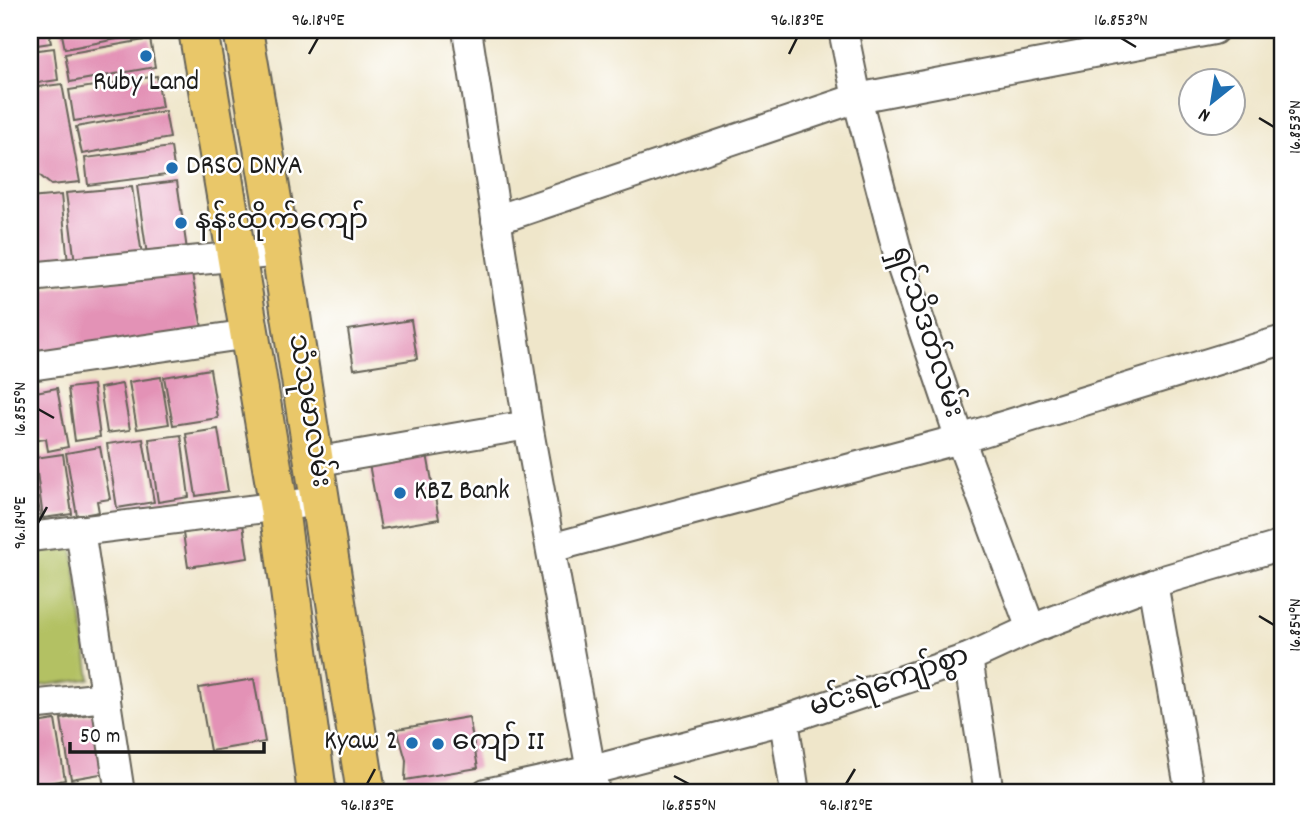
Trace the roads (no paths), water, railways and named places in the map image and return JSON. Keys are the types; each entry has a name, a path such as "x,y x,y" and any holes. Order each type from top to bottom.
{"main road":[{"name":"သံသုမာလမ်း","path":"198,30 279,508 317,793"},
{"name":"သံသုမာလမ်း","path":"243,30 281,251 366,793"}],"street":[{"path":"467,30 528,425 594,782"},
{"name":"ရှင်သိဒတ်လမ်း","path":"843,30 857,98 901,265 960,439 1031,629"},
{"path":"496,220 857,98 1213,30"},
{"path":"30,277 236,258 281,251"},
{"path":"30,366 249,334"},
{"path":"551,548 960,439 1283,340"},
{"path":"314,462 528,425"},
{"path":"30,537 321,502"},
{"path":"80,530 121,793"},
{"name":"မင်းရဲကျော်စွာ","path":"486,793 594,782 968,658 1031,629 1153,583 1283,545"},
{"path":"1153,583 1189,793"},
{"path":"968,658 989,793"},
{"path":"30,705 106,697"},
{"path":"784,720 795,793"}],"place":[{"name":"Ruby Land","path":"146,56"},
{"name":"DRSO DNYA","path":"172,168"},
{"name":"နန်းထိုက်ကျော်","path":"181,223"},
{"name":"KBZ Bank","path":"400,493"},
{"name":"Kyaw 2","path":"412,743"},
{"name":"ကျော် II","path":"438,744"}]}
